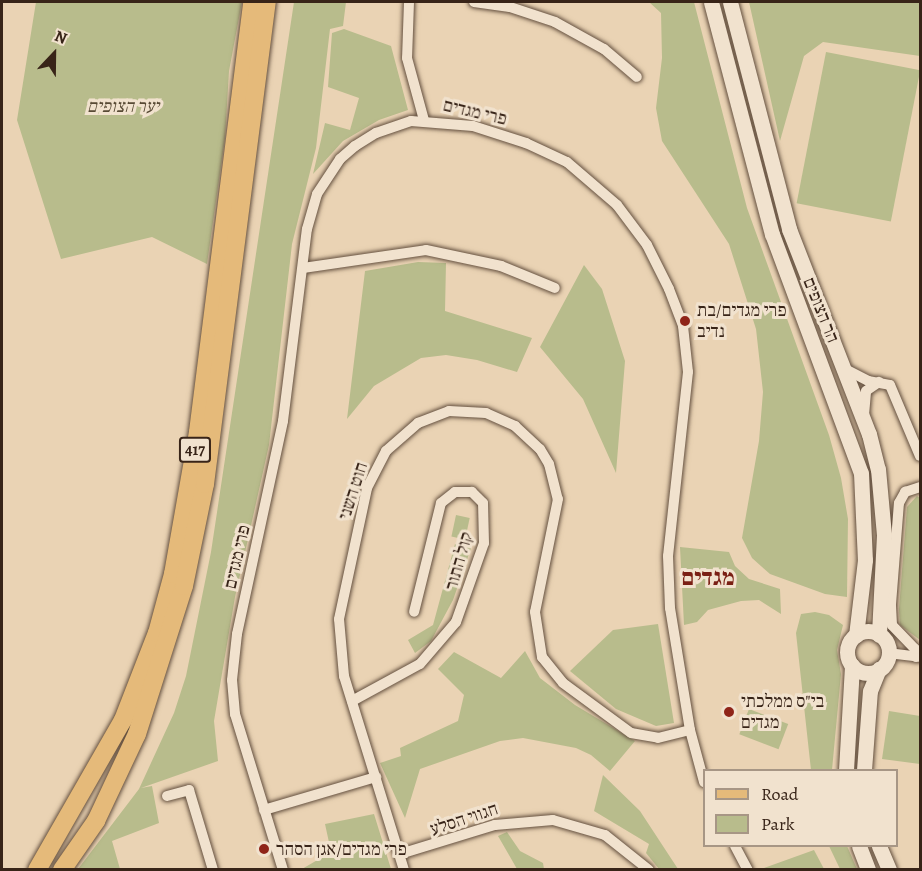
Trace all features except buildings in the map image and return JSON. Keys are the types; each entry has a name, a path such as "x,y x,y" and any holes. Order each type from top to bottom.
{"main road":[{"name":"417","path":"38,870 92,778 134,694 173,574 198,432 252,2"},
{"name":"417","path":"62,870 96,821 137,734 184,586 205,484 267,2"},
{"name":"הר הצופים","path":"711,2 772,234 861,472 866,560 856,635"},
{"name":"הר הצופים","path":"730,2 789,228 864,421 878,469 883,513 879,635"},
{"path":"846,769 852,665 848,646 856,635 869,631 879,635 888,653 870,691 864,769"},
{"path":"852,665 865,672 879,669"},
{"path":"29,870 62,828"},
{"path":"859,847 868,870"},
{"path":"879,847 889,870"}],"street":[{"path":"409,2 407,58 424,120"},
{"path":"474,2 510,7 555,22 604,49 637,77"},
{"name":"פרי מגדים","path":"282,870 235,714 233,661 282,431 307,229 317,194 340,159 376,133 424,120 453,122 499,133 567,162 617,205 647,245 669,289 683,326 688,372 668,564 671,626 690,730 703,775"},
{"path":"303,268 426,250 501,266 555,288"},
{"path":"843,368 894,389 921,456"},
{"path":"864,421 866,391 879,382"},
{"name":"חוט השני","path":"400,854 340,658 339,619 367,488 386,451 402,434 418,423 449,411 486,413 515,426 540,449 549,464 558,499 555,532 535,612 543,657 563,683 632,733 658,738 690,730"},
{"path":"888,653 918,657 915,649 892,625 891,604 899,502 905,492 921,487"},
{"name":"קול התור","path":"352,701 420,664 456,622 484,543 483,503 472,492 455,492 441,503 414,612"},
{"path":"264,810 377,780"},
{"path":"167,795 189,789 213,870"},
{"name":"חגווי הסלע","path":"400,854 495,825 553,820 605,836 649,870"},
{"path":"736,847 748,870"},
{"path":"400,854 404,870"}],"green space":[{"name":"יער הצופים","path":"36,2 242,2 229,71 225,138 207,264 152,237 61,259 17,120"},
{"path":"294,2 346,2 343,26 330,29 316,148 292,244 269,445 235,597 214,721 218,761 141,788 152,786 159,823 112,841 120,869 78,869 139,789 174,713 186,676 211,552"},
{"path":"649,2 694,2 747,208 829,435 841,478 848,519 847,597 825,594 770,574 752,558 742,538 759,441 763,392 756,329 729,244 662,141 656,108 662,58 661,13"},
{"path":"749,2 920,2 920,56 823,42 804,56 780,141"},
{"path":"344,29 391,46 408,110 379,120 343,141 313,174 325,123 350,130 359,98 328,87 332,33"},
{"path":"826,52 920,70 891,221 797,203"},
{"path":"418,262 446,263 445,311 532,338 517,372 477,360 446,355 421,358 374,386 347,419 365,271"},
{"path":"584,265 602,289 625,361 616,473 583,399 540,347"},
{"path":"917,496 920,498 920,640 900,625 899,609 907,507"},
{"path":"456,515 470,518 465,539 451,537"},
{"path":"455,544 471,548 453,600 431,641 415,653 408,640 433,625"},
{"path":"680,547 729,552 735,566 749,579 780,589 781,614 759,600 741,601 708,610 697,622 684,625"},
{"path":"815,612 829,615 843,625 837,650 841,674 832,769 811,769 796,633 801,614"},
{"path":"658,624 674,723 656,726 616,709 570,671 613,630"},
{"path":"525,651 540,678 575,705 635,741 610,771 591,755 576,748 523,738 500,741 420,769 405,818 380,763 401,756 400,748 458,721 464,695 438,669 454,652 501,678"},
{"path":"749,709 788,724 779,749 739,734"},
{"path":"889,711 920,716 920,764 882,759"},
{"path":"603,775 640,811 678,869 659,869 646,853 649,844 594,811"},
{"path":"374,814 391,869 302,869 326,855 330,847 325,824"},
{"path":"507,832 520,851 543,863 544,869 517,869 498,836"},
{"path":"829,847 847,847 857,869 840,869"},
{"path":"814,850 824,869 764,868"}],"place":[{"name":"פרי מגדים/בת נדיב","path":"685,321"},
{"name":"בי\"ס ממלכתי מגדים","path":"729,712"},
{"name":"פרי מגדים/אגן הסהר","path":"264,849"}],"district":[{"name":"מגדים","path":"708,578"}]}
